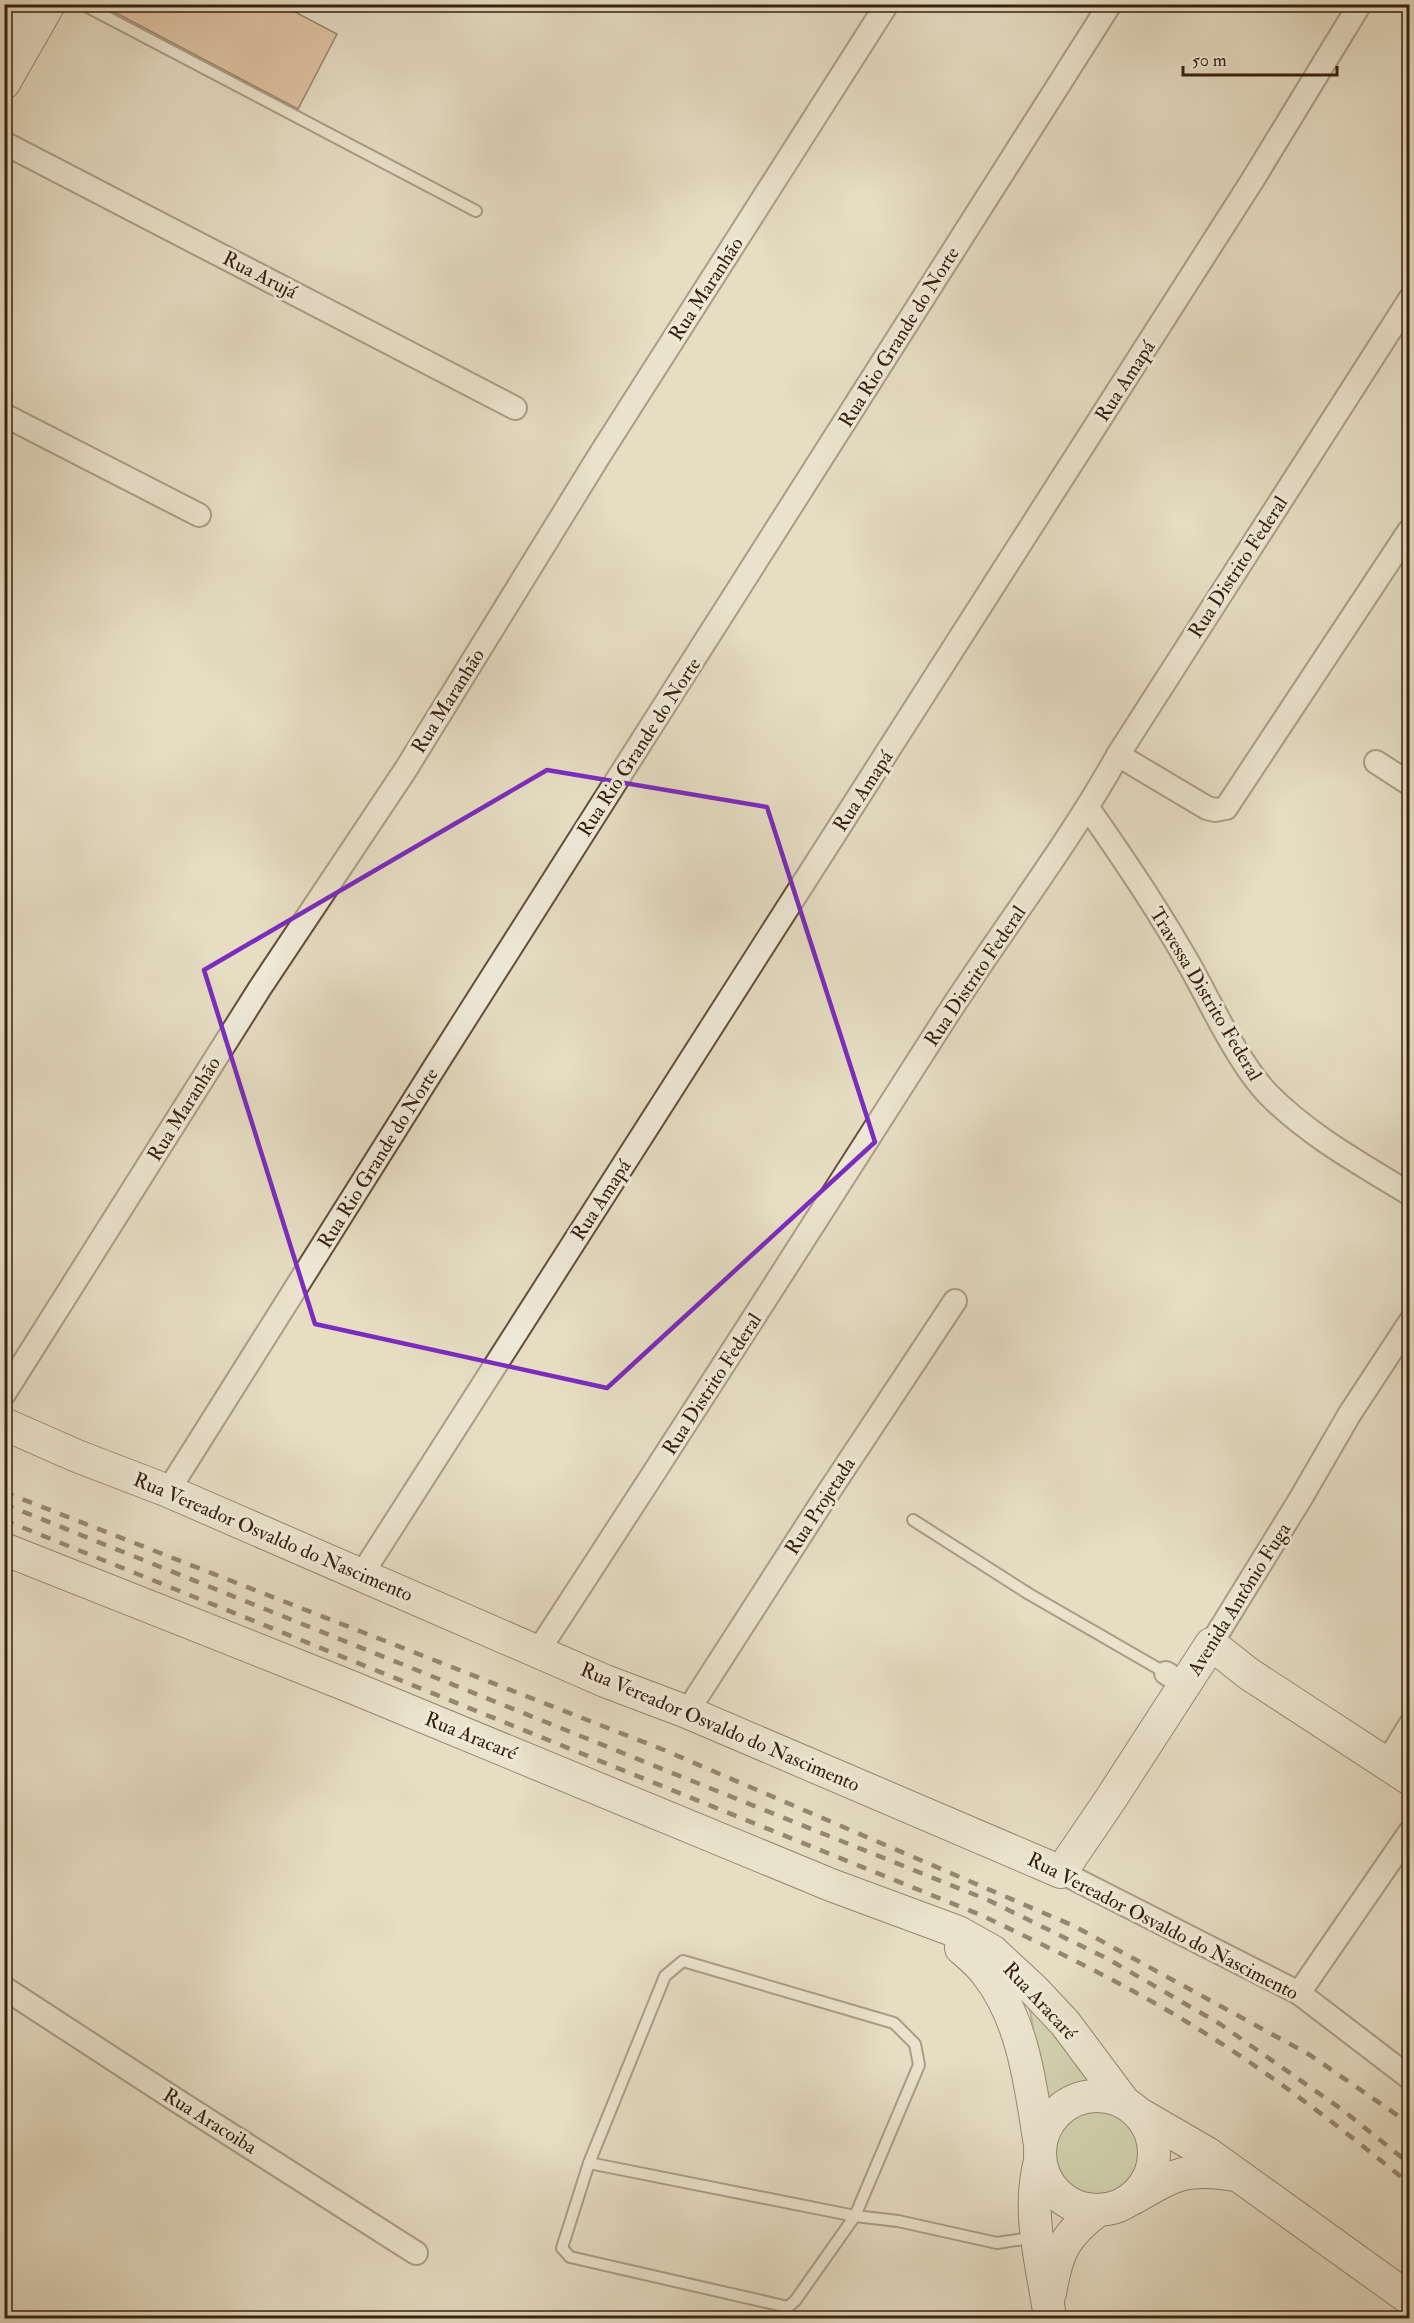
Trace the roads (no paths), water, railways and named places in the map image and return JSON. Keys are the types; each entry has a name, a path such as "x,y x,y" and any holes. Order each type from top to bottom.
{"main road":[{"path":"11,73 20,18 17,4"},
{"path":"11,73 49,4"},
{"name":"Rua Vereador Osvaldo do Nascimento","path":"4,1424 77,1456 168,1491 605,1681 687,1712 1061,1872"},
{"name":"Rua Aracaré","path":"4,1549 349,1686 831,1885 977,1942 1009,1965 1065,2023 1131,2108"},
{"path":"1211,1644 1249,1674 1398,1771"},
{"name":"Avenida Antônio Fuga","path":"1061,1872 1175,1679 1211,1644"},
{"name":"Rua Aracaré","path":"936,1925 978,1963 1001,1997 1017,2035 1022,2054 1040,2153"},
{"path":"1049,2312 1036,2237 1035,2179 1046,2128 1056,2113 1071,2102 1089,2097 1107,2097 1131,2108 1207,2153 1410,2299"},
{"path":"1131,2108 1149,2128 1154,2147 1153,2166 1146,2183 1133,2198"},
{"path":"1040,2153 1046,2180 1059,2197 1076,2207 1097,2211 1116,2208 1165,2180 1196,2171 1236,2175"},
{"path":"1049,2312 1057,2259 1065,2242 1077,2226 1097,2211"}],"street":[{"name":"Rua Maranhão","path":"4,1394 261,988 406,769 599,456 887,4"},
{"name":"Rua Rio Grande do Norte","path":"168,1491 1110,4"},
{"name":"Rua Amapá","path":"362,1574 1252,181 1360,4"},
{"name":"Rua Arujá","path":"4,143 515,408"},
{"name":"Rua Distrito Federal","path":"538,1651 660,1466 954,1005 1088,808 1118,755 1410,299"},
{"path":"4,415 199,515"},
{"path":"1118,755 1207,808 1215,810 1226,808 1408,531"},
{"path":"1376,762 1410,784"},
{"name":"Travessa Distrito Federal","path":"1088,808 1128,864 1172,935 1238,1052 1267,1093 1317,1135 1410,1194"},
{"name":"Rua Projetada","path":"687,1712 815,1512 955,1301"},
{"name":"Avenida Antônio Fuga","path":"1211,1644 1349,1415 1410,1322"},
{"path":"1398,1771 1410,1725"},
{"path":"1299,1994 1410,1832"},
{"name":"Rua Vereador Osvaldo do Nascimento","path":"1061,1872 1299,1994 1410,2078"},
{"name":"Rua Aracoiba","path":"4,1988 416,2253"}],"lane":[{"path":"82,4 476,211"},
{"path":"913,1520 1029,1594 1175,1679"},
{"path":"682,1961 894,2024 915,2044 919,2065 855,2216 795,2301 788,2307 570,2257 562,2248 589,2163 665,1976 682,1961"},
{"path":"589,2163 855,2216 898,2221 997,2243 1036,2237"}],"railway":[{"path":"4,1492 664,1750 1074,1926 1310,2055 1410,2124"},
{"path":"4,1504 988,1900 1108,1959 1220,2024 1344,2111 1410,2164"},
{"path":"4,1520 981,1915 1127,1988 1211,2037 1263,2071 1410,2184"}]}
